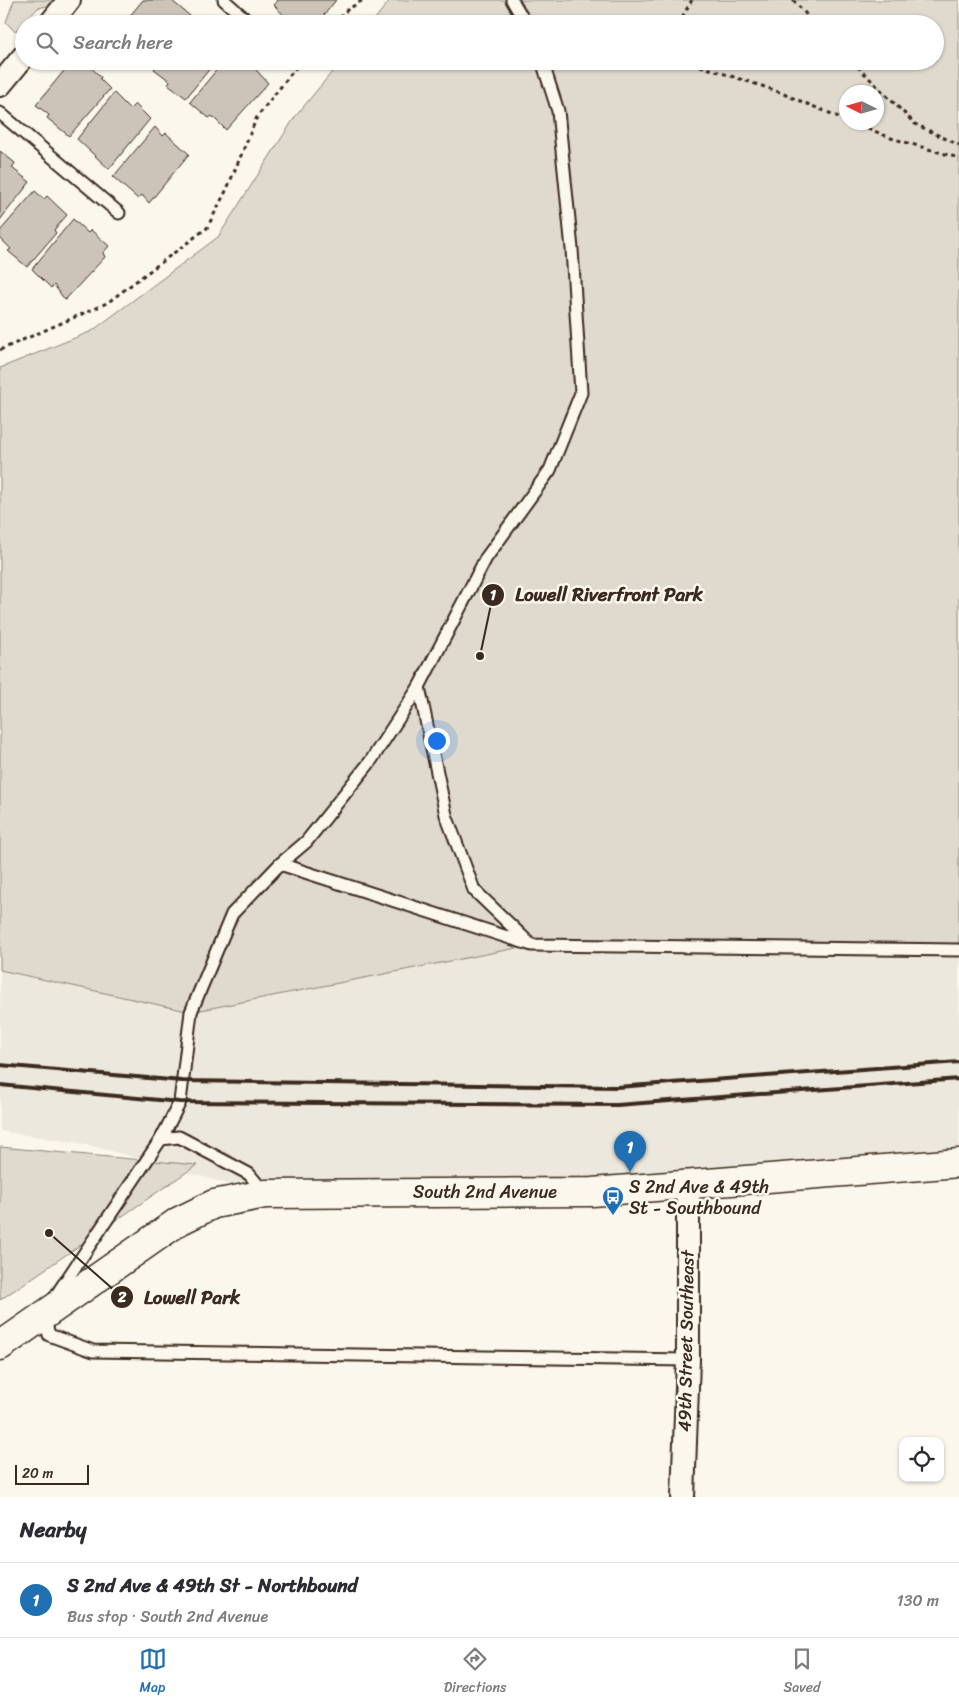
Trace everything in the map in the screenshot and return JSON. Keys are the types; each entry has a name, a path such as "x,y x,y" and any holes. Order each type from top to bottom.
{"street":[{"path":"57,15 69,0"},
{"path":"0,84 15,66"},
{"name":"South 2nd Avenue","path":"0,1346 179,1221 214,1204 265,1194 592,1192 959,1163"},
{"name":"49th Street Southeast","path":"683,1497 688,1360 688,1185"}],"lane":[{"path":"224,0 241,15"},
{"path":"512,0 521,15"},
{"path":"545,70 558,111 572,249 581,393 550,470 486,558 419,687 364,769 306,842 280,864 232,914 191,1012 180,1102 162,1139 43,1315 49,1335 93,1351 688,1360"},
{"path":"0,113 119,213"},
{"path":"419,687 446,815 474,890 532,945"},
{"path":"280,864 532,945 959,950"},
{"path":"162,1139 179,1136 249,1174 265,1194"}],"path":[{"path":"343,15 363,0"},
{"path":"683,15 692,0"},
{"path":"793,0 807,15"},
{"path":"0,350 107,303 207,228 227,189 257,117 294,70"},
{"path":"713,70 774,90 839,117"},
{"path":"861,70 915,124 959,145"},
{"path":"872,130 892,138 959,158"}],"shaded area":[{"path":"14,0 54,0 52,5 38,8 31,15 15,15 15,32 6,22"},
{"path":"390,0 959,0 959,950 532,945 191,1012 0,970 0,368 92,331 218,237 295,117 334,70 944,70 944,15 378,15"},
{"path":"532,945 959,950 959,1163 265,1194 86,1144 0,1131 0,970 191,1012"},
{"path":"0,1147 197,1165 0,1300"}],"building":[{"path":"143,0 171,0 189,15 130,15"},
{"path":"278,0 336,0 324,15 283,15 274,5"},
{"path":"65,70 94,70 110,89 69,136 47,118 49,115 36,105"},
{"path":"155,70 209,70 186,98 168,84 170,81"},
{"path":"217,70 256,70 268,83 226,130 212,116 209,118 190,102"},
{"path":"114,93 130,109 135,104 150,119 109,169 77,139"},
{"path":"155,127 163,136 166,133 189,154 149,203 142,195 138,199 113,177"},
{"path":"0,151 15,163 12,168 30,182 0,220"},
{"path":"35,191 44,199 47,196 67,215 54,230 56,233 27,267 8,251 11,249 0,238 0,231"},
{"path":"73,219 88,233 91,230 109,246 103,253 105,257 65,300 54,285 51,288 32,269"}],"railway":[{"path":"0,1065 182,1081 617,1087 959,1062"},
{"path":"0,1085 180,1102 617,1105 959,1079"}],"place":[{"name":"Lowell Riverfront Park","path":"480,656"},
{"name":"S 2nd Ave & 49th St - Northbound","path":"630,1172"},
{"name":"S 2nd Ave & 49th St - Southbound","path":"613,1216"},
{"name":"Lowell Park","path":"49,1233"}]}
